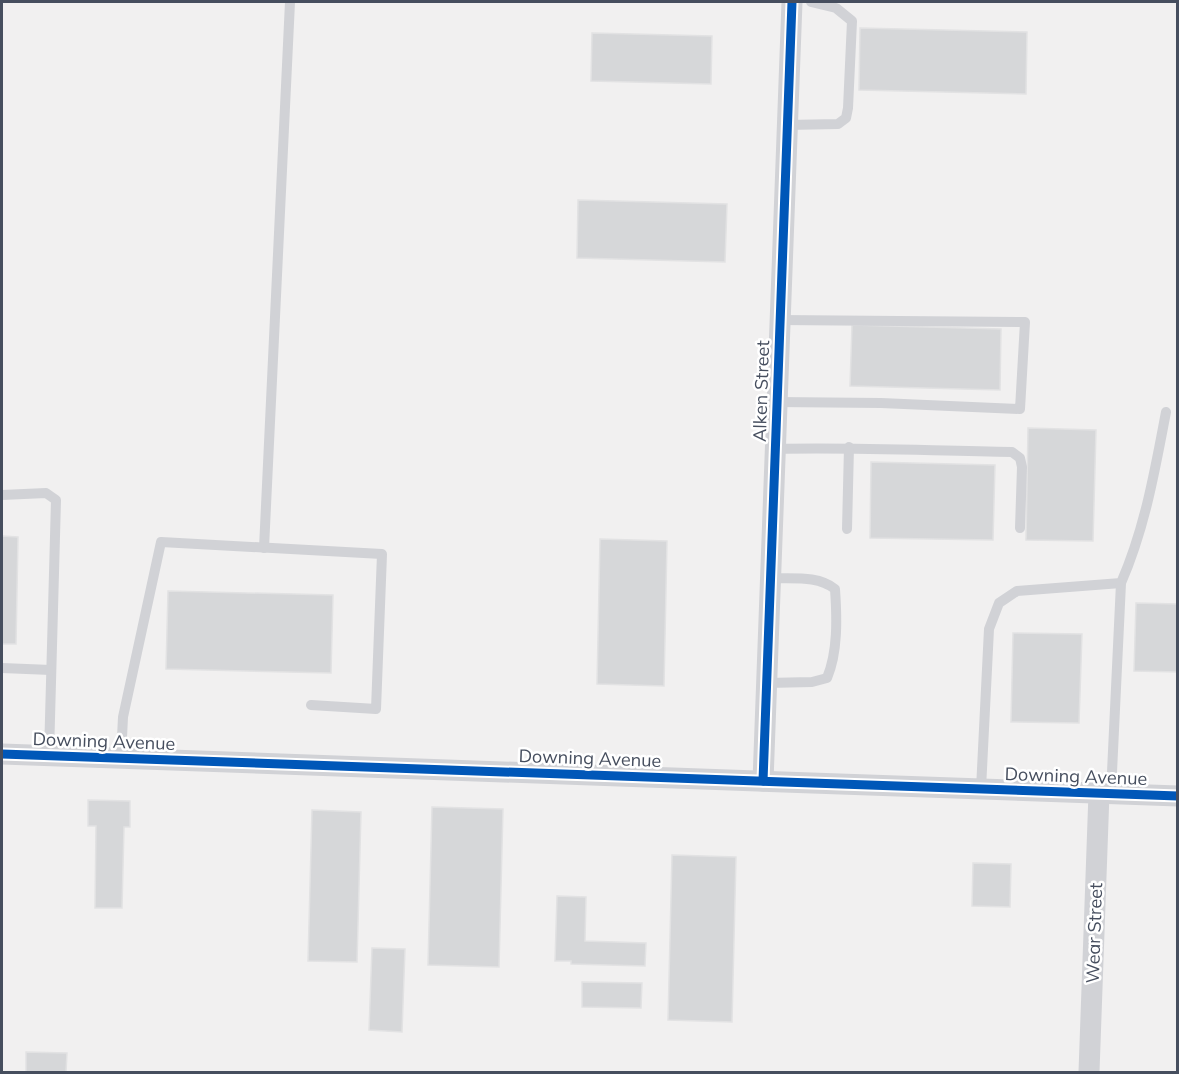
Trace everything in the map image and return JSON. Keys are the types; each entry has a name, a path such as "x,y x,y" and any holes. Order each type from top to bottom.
{"street":[{"name":"Alken Street","path":"764,781 792,2"},
{"name":"Downing Avenue","path":"2,754 1178,796"},
{"name":"Wear Street","path":"1089,1072 1105,793"}],"lane":[{"path":"264,548 290,2"},
{"path":"787,125 838,124 846,118 848,108 852,21 836,8 811,2"},
{"path":"777,402 881,403 1020,409 1025,322 780,320"},
{"path":"1105,793 1121,583 1134,553 1152,488 1166,412"},
{"path":"776,449 849,447 875,450 1012,452 1020,458 1022,467 1020,528"},
{"path":"847,530 849,447"},
{"path":"2,495 46,493 56,500 50,755"},
{"path":"121,758 123,717 161,542 382,554 376,709 311,705"},
{"path":"767,683 812,682 827,678 834,663 835,590 828,583 813,580 771,578"},
{"path":"981,789 989,629 999,603 1017,591 1121,583"},
{"path":"2,668 51,670"}],"building":[{"path":"860,28 1027,32 1026,94 859,90"},
{"path":"592,33 712,36 711,84 591,81"},
{"path":"578,200 727,204 725,262 577,258"},
{"path":"852,325 1001,329 1000,390 850,386"},
{"path":"1028,428 1096,430 1093,541 1026,540"},
{"path":"871,462 995,465 993,540 870,538"},
{"path":"2,536 18,537 16,644 2,644"},
{"path":"600,539 667,541 664,686 597,684"},
{"path":"168,591 333,595 331,673 166,669"},
{"path":"1136,603 1178,604 1178,672 1134,671"},
{"path":"1013,633 1082,634 1079,723 1011,722"},
{"path":"88,800 130,801 130,827 124,827 122,908 95,908 96,826 88,826"},
{"path":"432,807 503,809 499,967 428,965"},
{"path":"312,810 361,812 357,962 308,961"},
{"path":"672,855 736,857 732,1022 668,1020"},
{"path":"973,863 1011,864 1010,907 972,906"},
{"path":"557,896 586,897 585,941 646,943 645,966 571,964 571,961 555,961"},
{"path":"372,948 405,949 402,1032 369,1030"},
{"path":"582,982 642,983 641,1008 582,1007"},
{"path":"26,1052 67,1053 66,1072 26,1072"}],"cycle path":[{"path":"763,781 792,2"},
{"path":"2,754 1178,796"}]}
